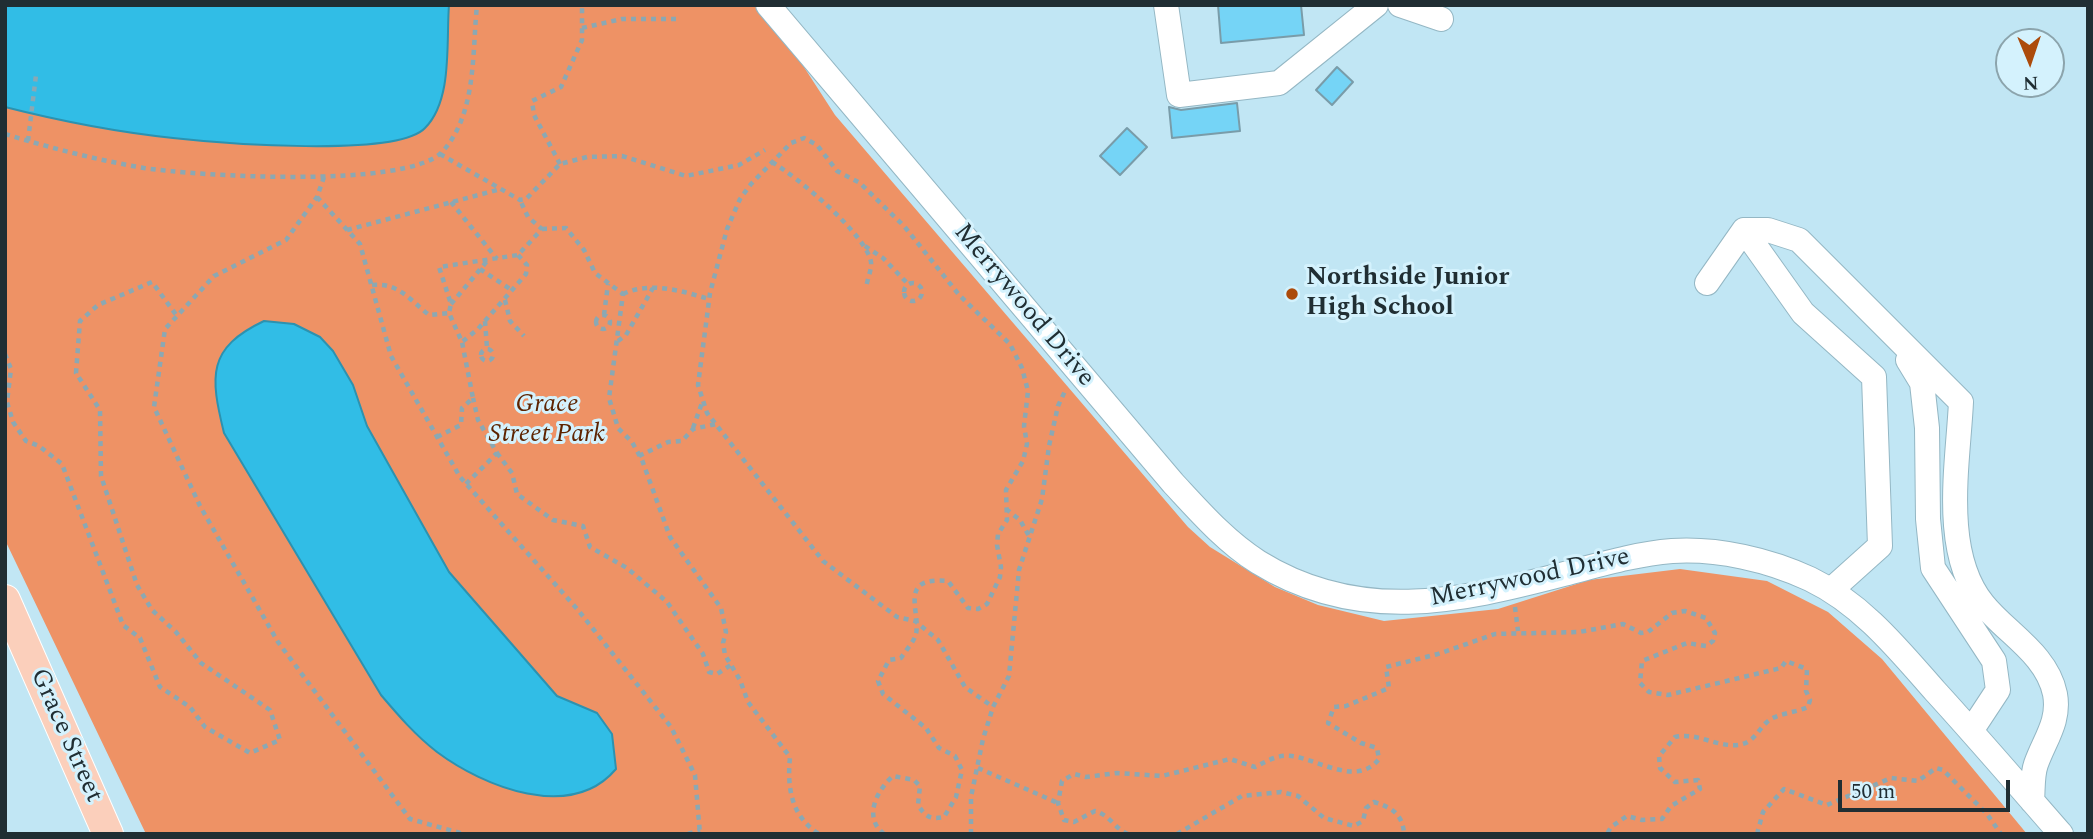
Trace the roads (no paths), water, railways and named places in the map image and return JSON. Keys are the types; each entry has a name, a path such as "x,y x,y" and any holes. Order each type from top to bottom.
{"main road":[{"name":"Grace Street","path":"5,600 108,834"}],"street":[{"name":"Merrywood Drive","path":"768,5 1173,483 1223,535 1257,561 1293,580 1326,592 1383,603 1419,604 1461,599 1627,558 1675,551 1745,557 1782,568 1831,590 1882,631 2061,834"},
{"path":"1166,5 1178,95 1279,83 1376,5"},
{"path":"1400,5 1441,19"},
{"path":"1707,282 1744,230"},
{"path":"1744,230 1768,230 1799,240 1961,402 1955,534 1965,575 1982,603 2043,665 2054,693 2056,722 2035,767 2032,801"},
{"path":"1744,230 1803,313 1874,377 1880,546 1831,590"},
{"path":"1884,323 1922,383 1927,428 1928,519 1933,568 1994,662 1998,690 1971,731"}],"water":[{"path":"5,5 449,5 444,87 434,116 425,128 408,137 380,143 305,146 227,143 152,136 89,125 5,107"},
{"path":"264,321 294,324 320,337 333,351 353,385 367,426 449,572 557,696 597,713 612,734 616,769 597,785 576,794 552,796 502,787 478,777 437,752 407,725 381,695 224,433 216,395 217,366 232,342"}],"place":[{"name":"Northside Junior High School","path":"1292,294"}],"park label":[{"name":"Grace Street Park","path":"547,421"}]}
